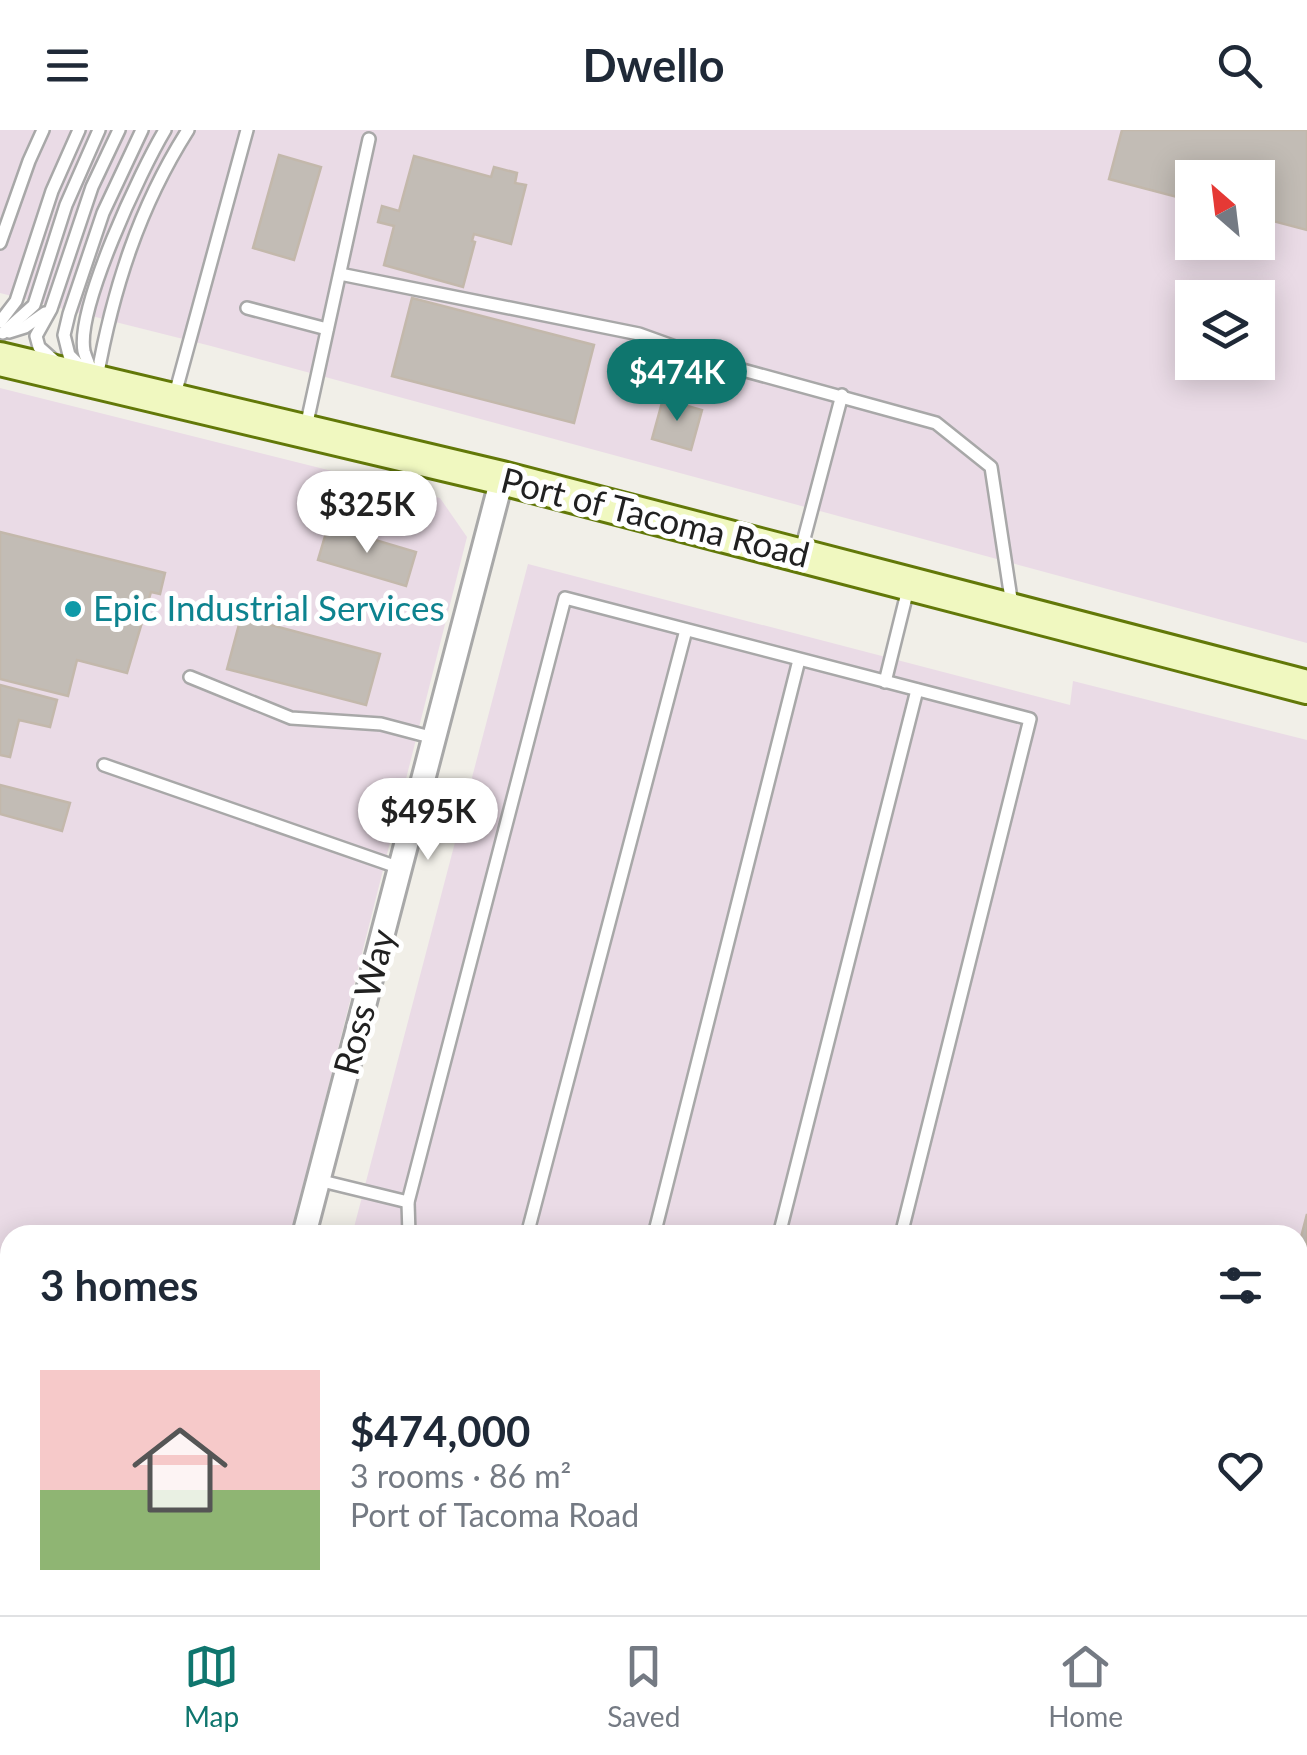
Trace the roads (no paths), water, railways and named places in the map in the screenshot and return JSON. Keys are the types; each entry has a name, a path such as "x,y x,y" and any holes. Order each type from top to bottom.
{"main road":[{"name":"Port of Tacoma Road","path":"1,337 96,382 502,478 1307,687"}],"street":[{"name":"Ross Way","path":"307,1225 502,478"}],"lane":[{"path":"0,243 43,130"},
{"path":"1,337 52,191 78,130"},
{"path":"1,337 34,305 66,205 99,130"},
{"path":"96,382 58,364 39,348 36,336 119,130"},
{"path":"96,382 69,355 64,334 102,213 142,130"},
{"path":"96,382 84,350 87,318 128,202 165,130"},
{"path":"96,382 106,324 131,241 188,130"},
{"path":"173,402 247,130"},
{"path":"305,432 369,139"},
{"path":"340,274 638,334 728,366 936,423 991,467 1013,611"},
{"path":"1,337 25,327 50,308"},
{"path":"246,308 328,329"},
{"path":"800,554 842,395"},
{"path":"884,682 909,584"},
{"path":"409,1225 408,1202 565,598 1030,718 903,1225"},
{"path":"530,1225 686,630"},
{"path":"657,1225 799,660"},
{"path":"190,678 291,718 381,724 434,738"},
{"path":"783,1225 917,690"},
{"path":"104,764 400,868"},
{"path":"318,1180 408,1202"}],"place":[{"name":"Epic Industrial Services","path":"73,609"}]}
